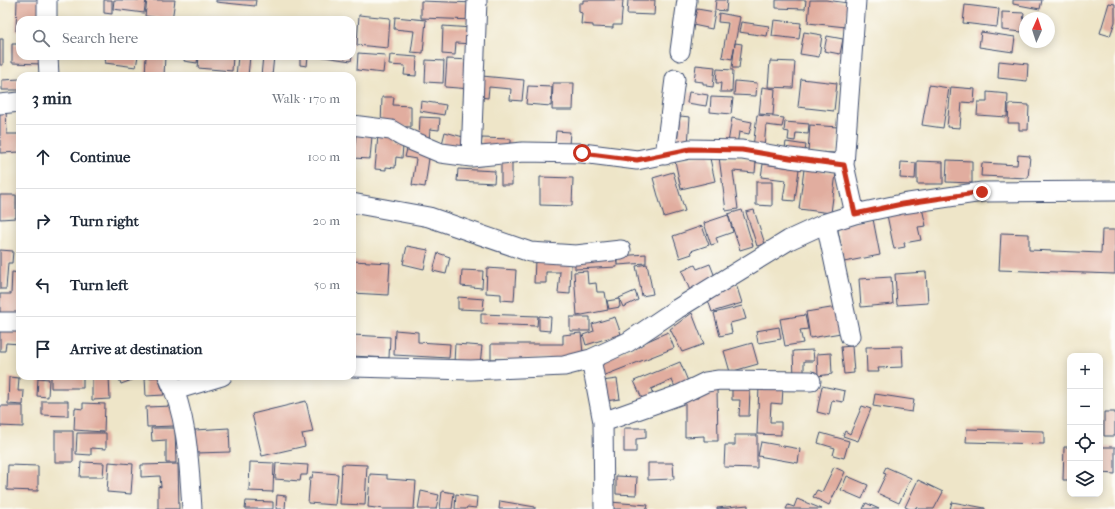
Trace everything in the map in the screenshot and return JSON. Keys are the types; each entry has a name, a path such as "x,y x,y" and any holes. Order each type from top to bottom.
{"street":[{"path":"47,0 47,16"},
{"path":"470,157 477,0"},
{"path":"680,51 687,0"},
{"path":"855,214 844,165 856,0"},
{"path":"48,60 49,72"},
{"path":"665,155 675,79"},
{"path":"0,104 16,102"},
{"path":"356,126 391,130 403,137 441,153 470,157 523,152 582,153 637,160 690,149 742,150 844,165"},
{"path":"356,367 471,370 564,366 591,359 628,342 677,309 789,240 826,223 855,214 902,204 982,192 1115,191"},
{"path":"356,205 429,217 530,252 576,255 621,250"},
{"path":"826,223 850,336"},
{"path":"0,322 16,322"},
{"path":"591,359 604,422 604,509"},
{"path":"192,509 187,439 172,383 193,380"},
{"path":"604,422 679,395 706,382 719,380 811,381"}],"building":[{"path":"17,0 40,0 39,16 16,16"},
{"path":"104,0 112,0 112,14 104,13"},
{"path":"114,0 146,0 144,13 113,9"},
{"path":"147,0 175,0 173,16 145,16"},
{"path":"216,0 256,0 255,6 216,2"},
{"path":"583,0 623,0 621,25 613,25 613,28 593,27 593,25 581,24 582,13 579,12 579,3 583,3"},
{"path":"628,0 655,0 654,15 627,14"},
{"path":"716,0 727,0 726,11 715,10"},
{"path":"776,0 806,0 805,9 776,8"},
{"path":"810,0 826,0 848,3 846,27 808,23"},
{"path":"1013,0 1042,0 1040,9 1013,4"},
{"path":"421,1 476,3 475,20 421,18"},
{"path":"1109,3 1115,4 1115,22 1110,36 1100,33"},
{"path":"965,5 999,9 997,27 963,23"},
{"path":"697,9 715,12 712,29 693,25"},
{"path":"1002,12 1019,13 1019,32 1002,30"},
{"path":"719,13 740,17 732,59 722,57 728,23 718,22"},
{"path":"359,15 390,18 388,48 357,45"},
{"path":"395,17 426,20 423,53 411,52 414,31 394,29"},
{"path":"774,20 801,23 799,39 772,36"},
{"path":"741,22 769,26 767,36 739,32"},
{"path":"443,26 472,28 472,44 456,43 455,55 442,54"},
{"path":"804,32 822,35 819,57 800,54"},
{"path":"981,32 1015,37 1013,52 979,47"},
{"path":"827,36 843,39 840,54 824,51"},
{"path":"0,39 3,39 3,65 0,65"},
{"path":"735,43 742,44 739,68 732,68"},
{"path":"12,44 16,44 16,60 41,60 41,64 12,63"},
{"path":"358,53 385,55 383,73 357,70"},
{"path":"390,55 417,57 416,76 404,75 405,66 389,65"},
{"path":"447,59 473,60 471,89 445,87"},
{"path":"105,60 137,60 136,67 105,63"},
{"path":"146,60 165,60 164,72 145,72"},
{"path":"184,60 197,60 197,63"},
{"path":"199,60 233,60 232,71 198,68"},
{"path":"238,60 250,60 248,72 236,72"},
{"path":"263,60 274,60 272,72 261,72"},
{"path":"300,60 308,60 307,66 300,65"},
{"path":"426,60 444,61 443,83 425,82"},
{"path":"770,61 795,62 793,88 768,87"},
{"path":"999,61 1028,64 1027,81 998,78"},
{"path":"696,65 715,67 713,87 706,86 703,82 694,81"},
{"path":"717,69 733,70 732,92 720,92 721,83 716,83"},
{"path":"482,76 524,80 522,101 510,100 511,89 489,87 488,98 480,97"},
{"path":"16,79 16,90 2,90 2,80"},
{"path":"801,79 837,83 834,111 798,107"},
{"path":"735,81 757,83 756,96 734,95"},
{"path":"553,83 574,83 573,110 552,110"},
{"path":"929,85 949,88 943,128 922,125"},
{"path":"528,86 552,87 551,106 526,104"},
{"path":"762,87 775,89 773,115 759,114"},
{"path":"951,87 975,89 974,103 962,102 960,128 947,127"},
{"path":"689,92 708,95 706,106 687,103"},
{"path":"987,92 1008,94 1007,117 977,115 978,102 987,102"},
{"path":"382,97 394,97 393,105 411,106 411,127 381,126"},
{"path":"711,97 733,98 731,114 710,112"},
{"path":"421,101 446,105 444,115 420,111"},
{"path":"1009,104 1029,105 1028,130 1019,130 1019,123 1008,123"},
{"path":"0,109 6,109 7,134 16,134 16,152 0,153"},
{"path":"757,115 784,118 782,127 766,125 764,148 753,147"},
{"path":"680,116 690,117 688,145 677,144"},
{"path":"420,117 440,118 439,130 430,129 429,141 419,140"},
{"path":"732,118 752,122 749,134 739,132 737,145 728,143"},
{"path":"785,122 809,124 808,134 796,133 795,141 788,140 789,132 784,131"},
{"path":"810,125 838,127 836,153 808,152"},
{"path":"556,131 570,132 569,145 555,144"},
{"path":"445,132 467,138 462,154 441,148"},
{"path":"356,135 372,136 370,159 356,158"},
{"path":"378,135 395,137 394,144 403,145 402,158 396,157 395,168 386,167 386,170 375,169"},
{"path":"482,138 511,139 511,147 481,146"},
{"path":"786,142 806,145 804,157 784,154"},
{"path":"407,149 430,151 425,187 412,185 416,159 405,157"},
{"path":"709,154 715,181 681,189 675,161"},
{"path":"1018,155 1030,156 1028,178 981,176 982,163 1017,165"},
{"path":"719,157 756,161 755,173 733,171 738,209 726,211"},
{"path":"947,160 972,161 972,183 946,182"},
{"path":"917,161 943,162 943,184 917,184"},
{"path":"501,162 512,162 512,185 501,185"},
{"path":"901,162 916,163 915,179 900,178"},
{"path":"763,164 799,169 795,201 783,200 786,180 761,177"},
{"path":"458,169 495,171 494,183 457,181"},
{"path":"804,169 836,173 831,213 799,209"},
{"path":"673,172 685,211 664,217 653,178"},
{"path":"540,177 573,178 572,206 540,205"},
{"path":"756,182 772,182 772,206 756,205"},
{"path":"0,195 16,195 16,218 0,219"},
{"path":"922,208 926,226 918,227 921,240 904,243 905,247 894,249 887,215"},
{"path":"742,210 753,246 740,250 728,214"},
{"path":"754,210 765,244 757,246 746,212"},
{"path":"728,215 733,232 716,238 718,243 711,245 704,223"},
{"path":"873,219 880,255 844,262 837,225"},
{"path":"702,226 709,245 691,251 692,254 680,258 673,236"},
{"path":"1102,230 1115,230 1115,274 999,270 1001,233 1029,234 1029,250 1101,253"},
{"path":"407,246 428,250 424,269 403,264"},
{"path":"0,250 13,251 12,263 8,263 6,289 0,289"},
{"path":"438,253 450,257 446,274 433,271"},
{"path":"646,254 646,263 618,265 618,256"},
{"path":"616,256 617,267 575,269 575,258"},
{"path":"535,260 571,262 570,294 558,293 560,272 546,272 546,283 534,283"},
{"path":"356,261 390,263 388,295 356,293"},
{"path":"647,264 653,294 642,296 636,266"},
{"path":"710,264 717,282 691,293 682,271 695,265 697,269"},
{"path":"487,268 516,270 514,301 501,300 501,294 486,293"},
{"path":"462,270 483,271 482,288 461,286"},
{"path":"587,271 588,284 596,283 597,292 605,292 608,310 577,316 574,272"},
{"path":"12,272 16,272 16,316 0,316 0,294 11,294"},
{"path":"926,272 928,303 897,305 895,274"},
{"path":"891,277 893,304 861,307 859,279"},
{"path":"736,284 742,303 712,312 708,300"},
{"path":"635,291 638,300 623,307 619,298"},
{"path":"458,297 484,299 483,310 458,309"},
{"path":"619,299 620,307 609,309 607,301"},
{"path":"742,306 746,319 730,323 732,333 720,336 714,313"},
{"path":"837,307 841,333 810,338 806,312"},
{"path":"692,313 704,344 682,352 670,329"},
{"path":"481,314 538,316 537,326 481,324"},
{"path":"805,315 808,329 800,330 803,343 785,346 780,319"},
{"path":"539,316 551,317 550,331 539,330"},
{"path":"570,317 590,317 590,331 570,331"},
{"path":"615,317 621,334 586,345 583,335 594,331 592,324"},
{"path":"779,327 781,339 758,343 756,331"},
{"path":"0,328 16,329 16,344 6,343 5,351 0,351"},
{"path":"395,330 418,332 418,342 450,344 449,358 394,355"},
{"path":"668,332 674,348 603,376 598,363"},
{"path":"581,333 583,353 556,359 491,359 491,344 563,344 563,335"},
{"path":"356,335 390,337 389,358 356,356"},
{"path":"752,343 758,364 730,372 724,351"},
{"path":"455,344 482,346 480,364 454,363"},
{"path":"852,346 854,373 844,374 841,347"},
{"path":"902,346 903,367 878,368 879,372 867,372 866,347"},
{"path":"813,350 814,361 804,361 804,377 794,377 793,351"},
{"path":"831,353 832,374 818,376 817,354"},
{"path":"680,362 690,386 677,392 672,380 651,389 656,401 645,405 634,381"},
{"path":"9,377 16,378 16,380 19,380 18,391 24,391 23,405 8,404"},
{"path":"617,379 620,399 605,401 602,381"},
{"path":"38,380 49,380 48,397 37,396"},
{"path":"51,380 83,380 83,388 51,388"},
{"path":"92,380 109,380 110,399 92,400"},
{"path":"120,380 132,380 121,384"},
{"path":"145,380 159,380 164,395 146,396"},
{"path":"822,386 845,391 843,402 832,400 829,415 817,412"},
{"path":"759,387 783,388 782,404 771,403 770,422 781,422 781,435 757,434"},
{"path":"732,388 750,389 749,416 739,416 740,400 732,400"},
{"path":"717,389 718,441 704,441 704,436 685,437 685,398 698,398 698,390"},
{"path":"875,394 914,400 912,412 873,406"},
{"path":"42,401 68,401 68,416 42,415"},
{"path":"306,401 313,432 302,434 305,446 262,456 252,414"},
{"path":"83,403 105,404 104,432 74,430 75,408 83,409"},
{"path":"0,406 23,406 23,427 0,426"},
{"path":"173,406 174,426 147,427 146,407"},
{"path":"862,406 871,409 858,441 843,436 845,431 850,434"},
{"path":"1104,412 1115,412 1115,436 1104,436"},
{"path":"151,428 175,428 176,463 166,463 166,440 152,441"},
{"path":"229,428 230,452 196,453 195,430"},
{"path":"624,428 646,428 646,438 636,439 636,452 624,452"},
{"path":"967,429 1044,431 1044,444 966,442"},
{"path":"55,431 73,431 73,462 55,462"},
{"path":"77,433 106,433 106,449 91,448 91,455 76,454"},
{"path":"821,433 849,441 844,458 833,455 835,448 818,443"},
{"path":"735,435 757,435 757,468 724,467 725,445 735,445"},
{"path":"761,442 800,449 798,463 758,456"},
{"path":"1064,447 1067,447 1067,480 1063,480"},
{"path":"1103,447 1115,447 1115,474 1103,473"},
{"path":"81,462 104,463 103,477 80,477"},
{"path":"109,462 133,464 131,494 107,492"},
{"path":"250,462 274,463 273,492 249,491"},
{"path":"276,463 308,465 307,475 301,475 300,481 275,479"},
{"path":"648,463 673,463 674,479 648,480"},
{"path":"178,464 179,509 158,509 158,486 161,487 160,476 141,477 141,465"},
{"path":"342,464 367,465 365,505 340,504"},
{"path":"8,465 38,466 38,491 7,490"},
{"path":"834,467 845,472 829,505 813,497 817,490 822,492"},
{"path":"886,467 911,478 899,503 877,493 886,474 883,473"},
{"path":"313,472 338,474 335,505 308,503 310,478 312,478"},
{"path":"370,474 387,475 387,479 416,481 414,509 384,509 368,507"},
{"path":"616,476 637,477 636,495 616,494"},
{"path":"847,476 868,485 862,499 841,490"},
{"path":"918,480 943,492 934,509 920,509 916,507 915,509 910,509 905,507"},
{"path":"421,491 439,495 436,509 418,509"},
{"path":"442,491 454,493 452,509 440,509"},
{"path":"456,494 477,497 476,508 467,507 466,509 455,509"},
{"path":"277,495 286,496 285,509 276,509"},
{"path":"797,499 822,509 786,509 788,505 794,507"},
{"path":"246,501 273,502 273,509 245,509"},
{"path":"500,501 535,507 535,509 499,509"},
{"path":"610,502 648,505 647,509 610,509"},
{"path":"952,502 985,508 985,509 950,509"},
{"path":"866,503 879,509 863,509"},
{"path":"748,505 748,509 717,509 717,508"}],"route":[{"path":"582,153 637,160 690,149 742,150 844,165 855,214 902,204 982,192"}]}
